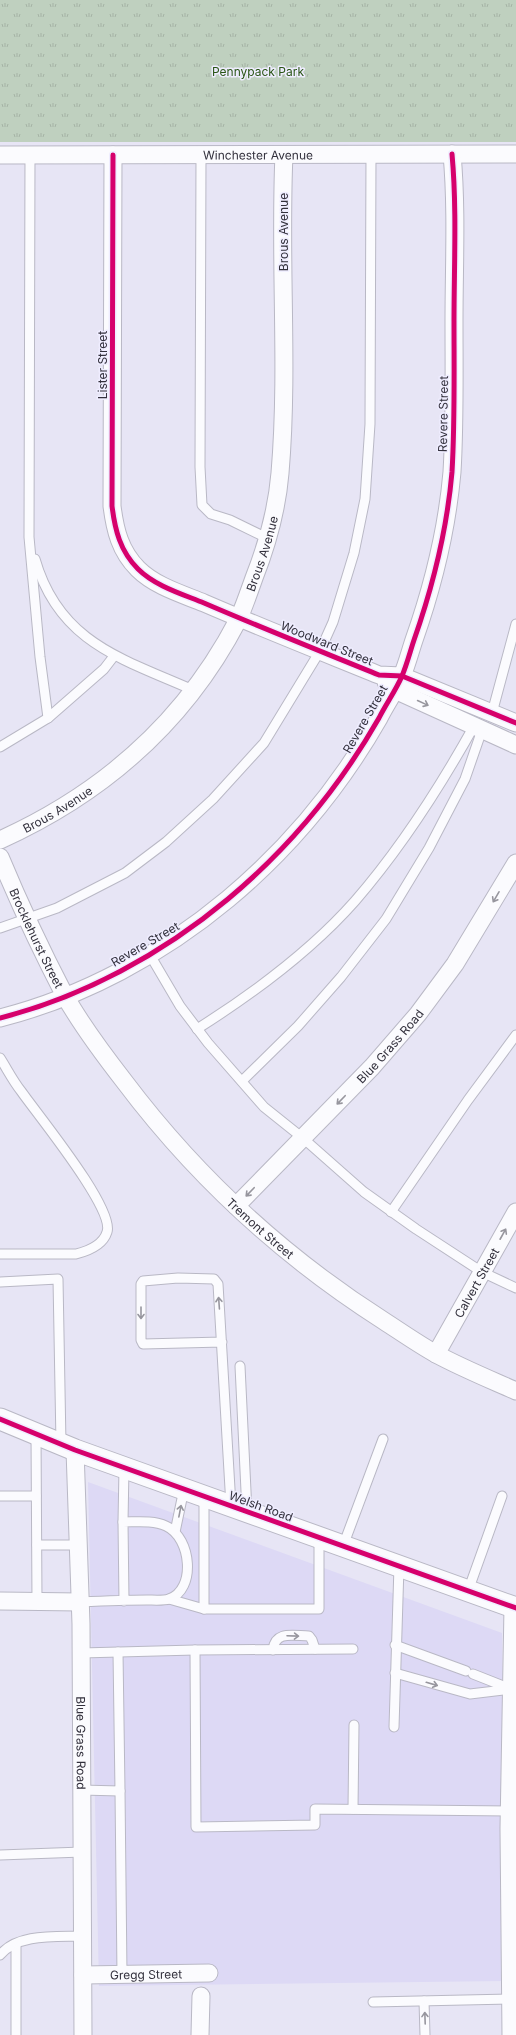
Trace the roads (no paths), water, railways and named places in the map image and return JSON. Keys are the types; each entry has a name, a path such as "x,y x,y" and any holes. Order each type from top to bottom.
{"street":[{"name":"Revere Street","path":"0,1018 66,996 90,986 150,954 207,916 256,876 313,816 349,767 398,683 430,591 443,534 452,474 454,410 454,224 452,154"},
{"name":"Winchester Avenue","path":"0,155 516,154"},
{"name":"Lister Street","path":"112,155 112,506 114,526 118,541 137,568"},
{"name":"Brous Avenue","path":"0,840 38,823 112,775 161,728 193,690 205,675 239,618 267,538 277,500 280,474 283,412 284,155"},
{"name":"Woodward Street","path":"137,568 148,578 158,583 378,675 398,683 492,713 516,723"},
{"name":"Woodward Street","path":"398,683 478,728 516,745"},
{"name":"Brocklehurst Street","path":"0,857 27,920 66,996"},
{"name":"Blue Grass Road","path":"236,1206 304,1139 372,1067 418,1014 455,964 516,863"},
{"name":"Tremont Street","path":"66,996 99,1047 152,1119 185,1157 236,1206 309,1269 372,1314 436,1354 516,1391"},
{"name":"Calvert Street","path":"436,1354 516,1212"},
{"name":"Welsh Road","path":"0,1419 124,1468 514,1608"},
{"name":"Blue Grass Road","path":"68,1447 78,1545 80,1602 83,2035"},
{"path":"0,1601 80,1602"},
{"path":"511,2035 512,1998 510,1957 513,1829 510,1811 514,1608"},
{"name":"Gregg Street","path":"83,1975 209,1973"},
{"path":"200,1996 200,2035"}],"lane":[{"path":"0,928 27,920 57,908 125,873 166,842 207,804 264,743 320,651 333,622 354,553 364,499 370,424 371,154"},
{"path":"30,155 29,537 40,657 48,718"},
{"path":"201,155 200,467 202,505 210,514 230,520 267,538"},
{"path":"29,537 41,579 61,612 82,634 114,656 145,671 193,690"},
{"path":"492,713 516,624"},
{"path":"0,747 48,718 104,669 114,656"},
{"path":"198,1029 239,1002 281,970 354,902 386,863 478,728"},
{"path":"242,1081 298,1026 341,977 386,919 430,848 461,785 478,728"},
{"path":"150,954 180,1006 264,1107 304,1139 364,1192 391,1212 482,1272 516,1288"},
{"path":"391,1212 468,1100 516,1035"},
{"path":"0,1058 19,1089 87,1182 100,1202 108,1220 107,1232 101,1242 89,1251 76,1254 0,1254"},
{"path":"222,1342 143,1344 141,1340 141,1284 146,1280 178,1278 216,1281 218,1284 222,1342 239,1509"},
{"path":"0,1282 58,1279 68,1447"},
{"path":"239,1509 240,1366"},
{"path":"36,1434 37,1601"},
{"path":"343,1546 383,1439"},
{"path":"124,1468 124,1600"},
{"path":"175,1532 184,1489"},
{"path":"0,1496 36,1496"},
{"path":"204,1496 204,1609"},
{"path":"468,1591 502,1496"},
{"path":"123,1522 154,1522 166,1526 175,1532 182,1541 187,1552 185,1580 177,1593 168,1599"},
{"path":"80,1602 168,1599 204,1609 319,1608 319,1538"},
{"path":"37,1545 78,1545"},
{"path":"394,1727 399,1566"},
{"path":"273,1650 274,1642 278,1637 284,1636 309,1636 315,1649"},
{"path":"396,1645 512,1689"},
{"path":"81,1653 195,1650 353,1649"},
{"path":"195,1650 196,1826 314,1825 315,1809 353,1808 510,1811"},
{"path":"118,1652 122,1975"},
{"path":"395,1673 470,1694 512,1689"},
{"path":"353,1808 354,1725"},
{"path":"81,1790 120,1791"},
{"path":"0,1855 82,1852"},
{"path":"0,1955 16,1944 36,1938 82,1936"},
{"path":"16,1944 16,2035"},
{"path":"373,2002 512,1998"},
{"path":"424,2001 425,2035"}],"park label":[{"name":"Pennypack Park","path":"258,71"}]}
